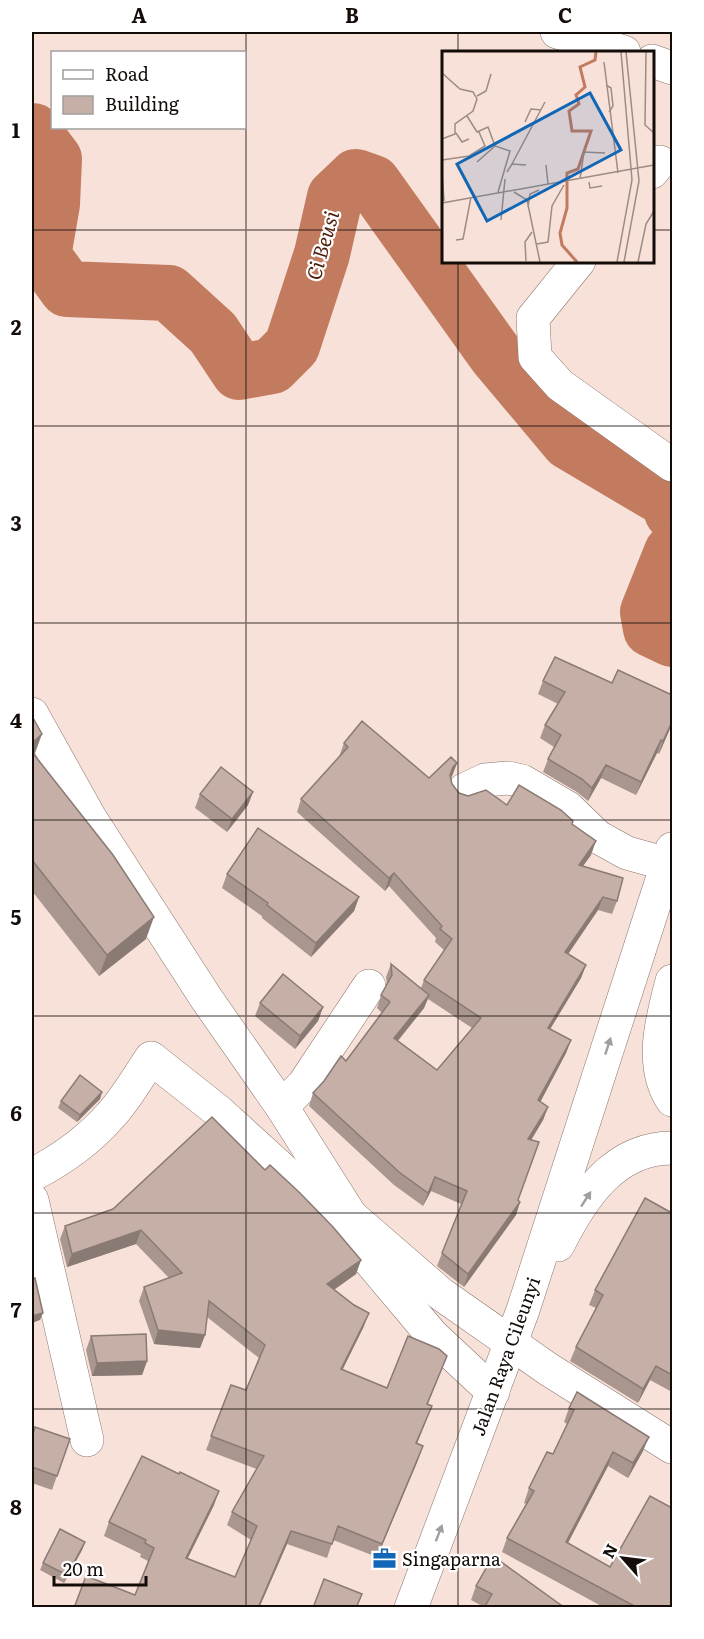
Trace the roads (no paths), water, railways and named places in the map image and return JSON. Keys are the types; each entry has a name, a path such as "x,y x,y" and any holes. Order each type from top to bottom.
{"main road":[{"path":"557,32 621,51"},
{"path":"653,62 672,68"},
{"path":"578,262 533,318 535,357 560,385 672,465"},
{"path":"32,714 90,818 206,998 282,1107 351,1216 441,1294 511,1344 672,1447"},
{"path":"464,790 485,780 508,778 522,781 568,808 598,837 627,853 670,857"},
{"name":"Jalan Raya Cileunyi","path":"411,1608 511,1344 540,1260 670,857"},
{"path":"672,981 659,1048 660,1071 672,1100"},
{"path":"282,1107 304,1084 369,986"},
{"path":"32,1175 55,1163 81,1144 111,1115 151,1058 218,1112 308,1193 342,1228 432,1335 493,1392"},
{"path":"511,1344 561,1239 598,1182 618,1164 632,1156 649,1150 672,1148"},
{"path":"32,1200 87,1440"}],"waterway":[{"name":"Ci Beusi","path":"32,131 54,159 52,204 43,256 67,289 169,293 213,333 239,372 272,366 292,346 322,254 335,197 356,177 373,183 496,355 569,442 669,501 672,512"},
{"name":"Ci Beusi","path":"672,552 648,612 651,629 672,639"}],"place":[{"name":"Singaparna","path":"384,1558"}]}
